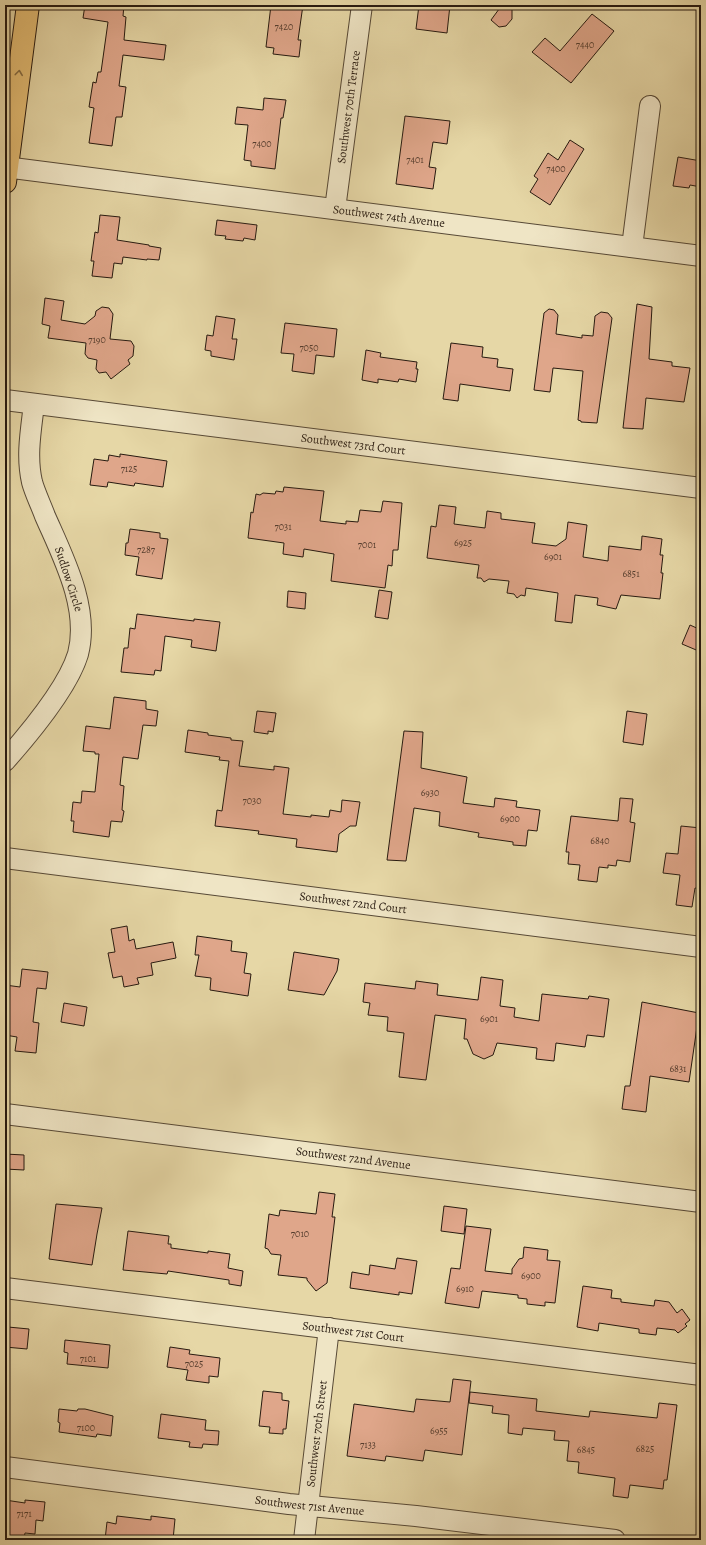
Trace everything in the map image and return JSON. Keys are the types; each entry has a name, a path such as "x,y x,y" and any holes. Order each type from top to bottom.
{"main road":[{"path":"6,172 28,5"}],"street":[{"name":"Southwest 70th Terrace","path":"335,209 362,5"},
{"path":"632,247 650,106"},
{"name":"Southwest 74th Avenue","path":"6,172 335,209 701,256"},
{"name":"Southwest 73rd Court","path":"5,400 701,488"},
{"name":"Sudlow Circle","path":"5,761 40,718 68,677 78,654 81,634 80,611 72,582 63,556 35,492 30,474 29,444 34,404"},
{"name":"Southwest 72nd Court","path":"5,858 701,946"},
{"name":"Southwest 72nd Avenue","path":"5,1114 701,1202"},
{"name":"Southwest 71st Court","path":"5,1288 701,1375"},
{"name":"Southwest 70th Street","path":"304,1540 329,1328"},
{"name":"Southwest 71st Avenue","path":"5,1467 309,1506 416,1516 615,1540"}],"building":[{"path":"85,5 124,5 123,16 126,17 124,40 166,45 164,60 123,55 119,86 126,87 122,117 116,117 112,146 89,143 94,108 89,107 93,82 96,83 98,72 101,72 108,22 83,18"},
{"path":"271,5 303,5 298,40 301,40 299,57 273,54 274,48 266,47"},
{"path":"419,5 450,5 447,33 416,29"},
{"path":"502,5 506,5 512,9 512,19 506,26 499,27 491,20"},
{"path":"592,14 614,31 571,83 532,52 545,38 560,51"},
{"path":"264,98 286,100 283,118 281,118 275,169 251,166 251,161 244,160 248,125 235,124 237,107 263,110"},
{"path":"405,116 450,121 447,144 433,142 429,167 436,168 433,189 396,184"},
{"path":"570,140 584,149 550,205 530,192 538,179 534,176 548,153 558,160"},
{"path":"678,157 701,161 701,187 690,185 689,188 673,186"},
{"path":"100,215 120,217 117,240 161,248 159,260 123,257 122,264 114,263 112,278 92,276 94,261 91,261 95,232 98,233"},
{"path":"217,220 257,225 255,240 244,238 243,241 225,239 226,236 215,235"},
{"path":"45,298 64,301 61,320 85,324 95,316 96,311 102,307 109,308 113,314 110,339 131,341 134,346 133,356 128,360 130,364 111,379 106,372 99,373 96,369 97,360 88,358 85,354 86,343 48,338 50,326 42,324"},
{"path":"637,304 652,307 649,359 672,362 672,366 690,368 684,402 646,398 643,429 623,428"},
{"path":"549,309 554,310 558,315 556,334 582,338 582,335 593,336 595,316 601,312 608,313 612,318 597,423 581,422 578,420 583,371 553,368 550,392 534,390 544,313"},
{"path":"216,316 235,319 232,339 237,339 234,360 211,356 211,351 205,350 207,335 213,336"},
{"path":"285,323 337,329 334,357 316,355 314,374 292,371 294,354 281,353"},
{"path":"451,343 483,347 482,357 498,359 497,367 513,369 510,391 460,384 458,401 443,399"},
{"path":"366,350 381,353 380,357 417,362 416,369 418,369 416,382 399,379 398,382 378,379 378,383 362,380"},
{"path":"120,454 167,461 163,487 135,483 134,486 108,482 107,487 90,485 94,459 108,461 109,455 120,457"},
{"path":"284,487 324,491 320,521 346,524 346,521 358,522 360,510 381,512 383,501 402,503 398,550 393,550 392,566 388,565 385,588 331,581 334,554 304,549 303,557 283,554 284,543 248,538 251,512 253,513 256,494 275,494 276,491 283,492"},
{"path":"439,505 456,507 454,524 485,528 487,511 501,513 501,519 535,523 532,543 556,546 566,539 568,522 587,525 583,557 608,561 609,546 641,550 642,536 662,539 660,555 663,555 661,573 663,573 660,599 621,595 616,609 597,605 598,598 575,595 572,623 555,621 558,593 526,588 525,596 521,595 517,598 514,594 507,593 509,581 489,579 484,582 481,578 477,578 479,565 427,558 431,526 436,527"},
{"path":"130,529 160,533 160,538 168,539 162,579 136,575 139,557 125,555 126,543 128,543"},
{"path":"379,590 392,592 388,619 375,617"},
{"path":"288,591 306,593 305,609 287,607"},
{"path":"137,614 194,621 194,619 220,622 216,651 191,647 192,640 165,636 161,671 155,670 154,675 121,672 124,648 128,648 130,628 135,629"},
{"path":"690,625 701,630 701,652 682,644"},
{"path":"114,697 146,701 146,709 158,711 156,726 143,725 138,759 123,757 120,785 124,786 122,810 124,811 122,822 111,821 109,837 73,832 74,821 71,821 73,802 81,803 82,791 95,792 99,754 95,754 95,752 83,751 86,726 110,729"},
{"path":"257,711 276,713 273,732 268,731 268,734 254,732"},
{"path":"627,711 647,714 643,745 623,742"},
{"path":"188,730 208,733 208,735 231,738 231,740 243,741 239,766 274,770 274,766 289,768 283,814 329,817 330,810 341,812 342,800 360,802 356,826 350,826 339,834 337,852 296,847 297,839 258,834 259,831 215,826 217,810 222,811 229,761 219,760 220,757 185,752"},
{"path":"404,731 423,732 421,768 467,777 463,803 494,807 495,798 517,801 516,807 540,810 537,831 528,830 526,846 513,845 513,842 478,837 479,833 439,826 440,812 414,808 406,861 387,860"},
{"path":"620,798 633,799 630,822 635,823 630,862 617,860 616,866 608,865 608,868 599,867 597,882 578,880 580,865 568,864 569,852 566,852 571,816 618,821"},
{"path":"681,826 701,828 701,889 695,888 692,907 676,905 680,875 663,873 666,853 678,854"},
{"path":"127,926 129,941 134,939 136,949 173,942 176,958 151,963 153,975 137,978 139,984 124,987 122,976 113,978 108,953 115,952 111,929"},
{"path":"197,936 232,941 231,951 247,953 244,973 251,974 248,996 210,990 211,978 195,976 199,955 195,955"},
{"path":"294,952 339,959 337,971 324,995 288,990"},
{"path":"22,969 48,972 46,989 37,988 33,1022 39,1023 36,1053 15,1051 17,1037 5,1035 5,985 20,987"},
{"path":"481,977 503,980 500,1006 515,1008 514,1017 539,1021 542,994 588,999 589,996 609,999 604,1037 587,1035 585,1047 556,1043 554,1061 536,1059 537,1048 497,1043 493,1055 484,1059 473,1054 467,1039 464,1039 466,1019 435,1015 426,1080 399,1077 404,1033 387,1031 388,1017 368,1015 370,1003 363,1002 365,983 415,989 416,981 438,984 437,995 478,1000"},
{"path":"642,1002 699,1013 689,1082 650,1076 646,1112 622,1109 625,1086 630,1086"},
{"path":"64,1003 87,1007 84,1026 61,1022"},
{"path":"5,1154 24,1155 24,1170 5,1169"},
{"path":"319,1192 335,1194 332,1217 335,1217 327,1283 316,1291 307,1278 278,1275 281,1255 271,1254 268,1249 265,1248 269,1214 279,1216 280,1210 316,1214"},
{"path":"56,1204 102,1208 92,1265 49,1259"},
{"path":"444,1206 467,1209 464,1234 441,1231"},
{"path":"466,1226 491,1229 485,1271 512,1274 512,1269 519,1259 523,1258 524,1247 548,1250 547,1260 560,1261 555,1303 545,1302 545,1306 527,1304 527,1299 518,1298 518,1295 482,1291 479,1308 445,1303 451,1268 460,1269"},
{"path":"128,1231 169,1236 168,1244 171,1244 171,1248 208,1253 208,1251 230,1254 228,1268 243,1271 241,1286 229,1284 229,1280 168,1271 167,1274 123,1270"},
{"path":"397,1258 417,1261 412,1294 399,1292 399,1295 350,1288 352,1272 369,1275 370,1265 395,1269"},
{"path":"583,1286 612,1290 611,1298 621,1299 621,1302 654,1306 655,1300 669,1302 677,1313 682,1309 690,1320 685,1324 687,1326 678,1333 675,1330 657,1328 656,1335 639,1333 639,1329 599,1323 598,1331 577,1327"},
{"path":"8,1327 29,1329 27,1349 5,1347"},
{"path":"65,1340 110,1345 108,1368 67,1364 68,1353 64,1352"},
{"path":"170,1347 190,1350 189,1354 220,1358 218,1377 209,1376 209,1383 186,1380 188,1370 167,1367"},
{"path":"453,1379 471,1381 462,1455 425,1450 423,1461 386,1456 385,1461 347,1456 354,1404 414,1412 416,1399 450,1402"},
{"path":"263,1391 282,1393 282,1400 289,1401 286,1429 283,1429 283,1434 269,1433 270,1427 259,1426"},
{"path":"470,1392 537,1399 536,1411 589,1417 590,1411 657,1418 659,1403 677,1405 667,1480 664,1480 663,1489 630,1485 628,1498 613,1496 615,1478 578,1473 579,1462 567,1461 569,1441 554,1440 555,1431 523,1428 522,1435 508,1433 509,1415 492,1413 493,1406 469,1403"},
{"path":"59,1409 77,1411 78,1409 85,1409 113,1416 111,1436 97,1434 96,1437 59,1432"},
{"path":"161,1414 206,1420 205,1430 219,1431 218,1445 203,1444 202,1448 189,1447 190,1442 158,1438"},
{"path":"5,1500 25,1503 25,1500 45,1502 43,1521 36,1520 35,1534 25,1533 24,1539 8,1537 8,1531 5,1531"},
{"path":"117,1516 151,1520 151,1516 175,1519 173,1540 105,1540 107,1522 116,1524"}]}
